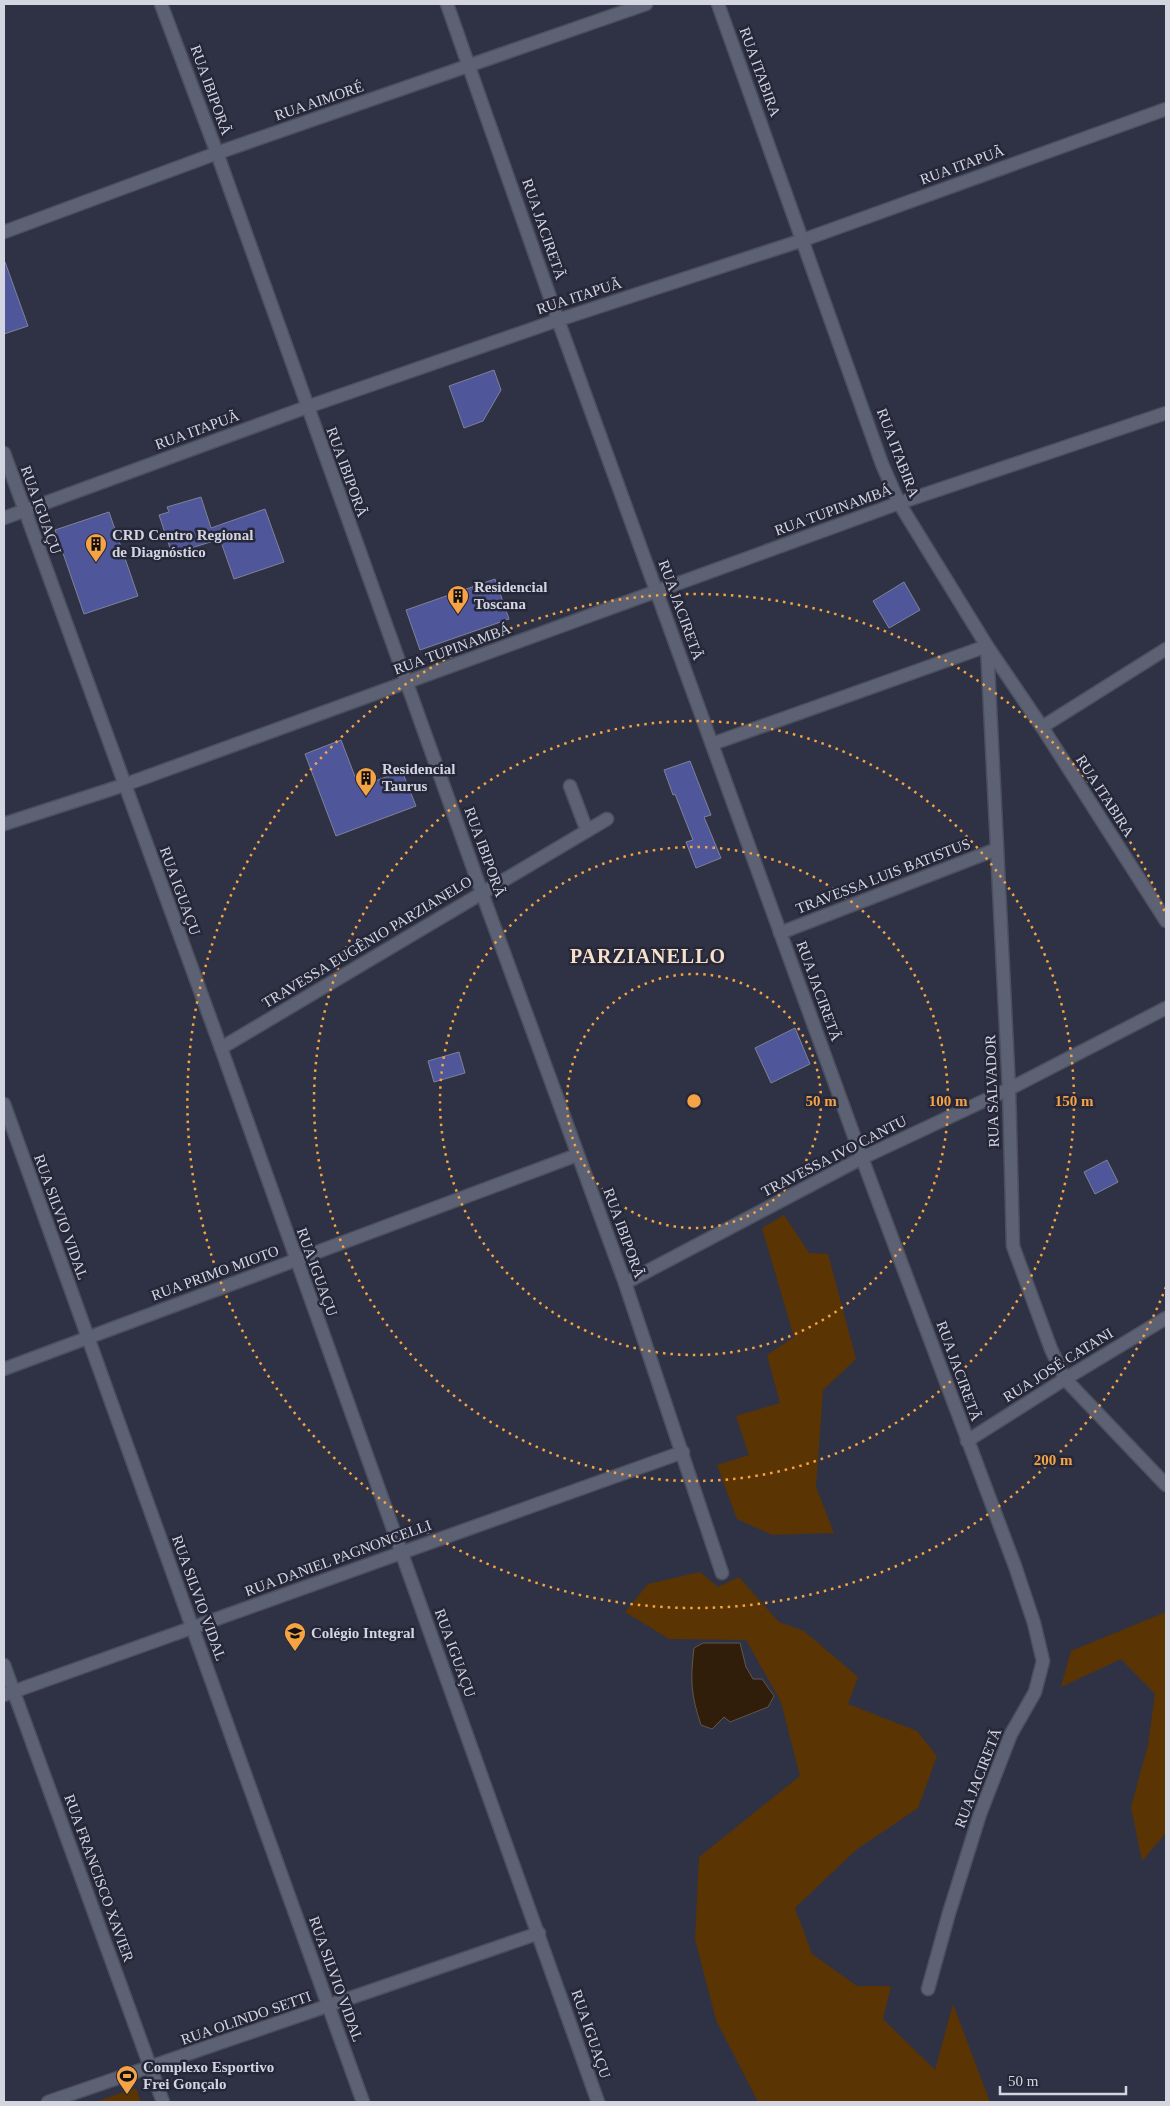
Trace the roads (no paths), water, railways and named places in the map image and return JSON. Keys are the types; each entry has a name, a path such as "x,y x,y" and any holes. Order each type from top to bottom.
{"street":[{"name":"RUA IBIPORÃ","path":"161,4 217,153 482,893 625,1283 722,1573"},
{"name":"RUA JACIRETÃ","path":"447,4 558,320 780,933 1034,1623 1043,1661 1035,1692 1011,1734 980,1814 949,1913 928,1989"},
{"name":"RUA AIMORÉ","path":"4,232 217,153 646,4"},
{"name":"RUA ITABIRA","path":"718,4 882,464 899,503 987,646 1042,727 1166,921"},
{"name":"RUA ITAPUÃ","path":"4,518 307,407 558,320 803,240 1166,109"},
{"name":"RUA TUPINAMBÁ","path":"4,824 124,785 407,684 899,503 1166,413"},
{"name":"RUA IGUAÇU","path":"4,453 221,1048 598,2102"},
{"path":"712,744 987,646"},
{"name":"RUA SALVADOR","path":"987,646 1009,1089 1013,1246 1051,1349 1065,1379 1166,1485"},
{"path":"1042,727 1166,649"},
{"path":"570,786 587,831"},
{"name":"TRAVESSA EUGÊNIO PARZIANELO","path":"221,1048 607,819"},
{"name":"TRAVESSA LUIS BATISTUS","path":"780,933 997,849"},
{"name":"TRAVESSA IVO CANTU","path":"625,1283 862,1158 1009,1089 1166,1008"},
{"name":"RUA SILVIO VIDAL","path":"4,1104 363,2102"},
{"name":"RUA PRIMO MIOTO","path":"4,1369 577,1155"},
{"name":"RUA JOSÉ CATANI","path":"967,1441 1166,1318"},
{"name":"RUA DANIEL PAGNONCELLI","path":"8,1693 683,1452"},
{"name":"RUA FRANCISCO XAVIER","path":"4,1665 8,1693 163,2102"},
{"name":"RUA OLINDO SETTI","path":"48,2102 539,1933"}],"place":[{"name":"CRD Centro Regional de Diagnóstico","path":"96,563"},
{"name":"Residencial Toscana","path":"458,615"},
{"name":"Residencial Taurus","path":"366,797"},
{"name":"Colégio Integral","path":"295,1652"},
{"name":"Complexo Esportivo Frei Gonçalo","path":"127,2095"}],"district":[{"name":"PARZIANELLO","path":"648,956"}]}
